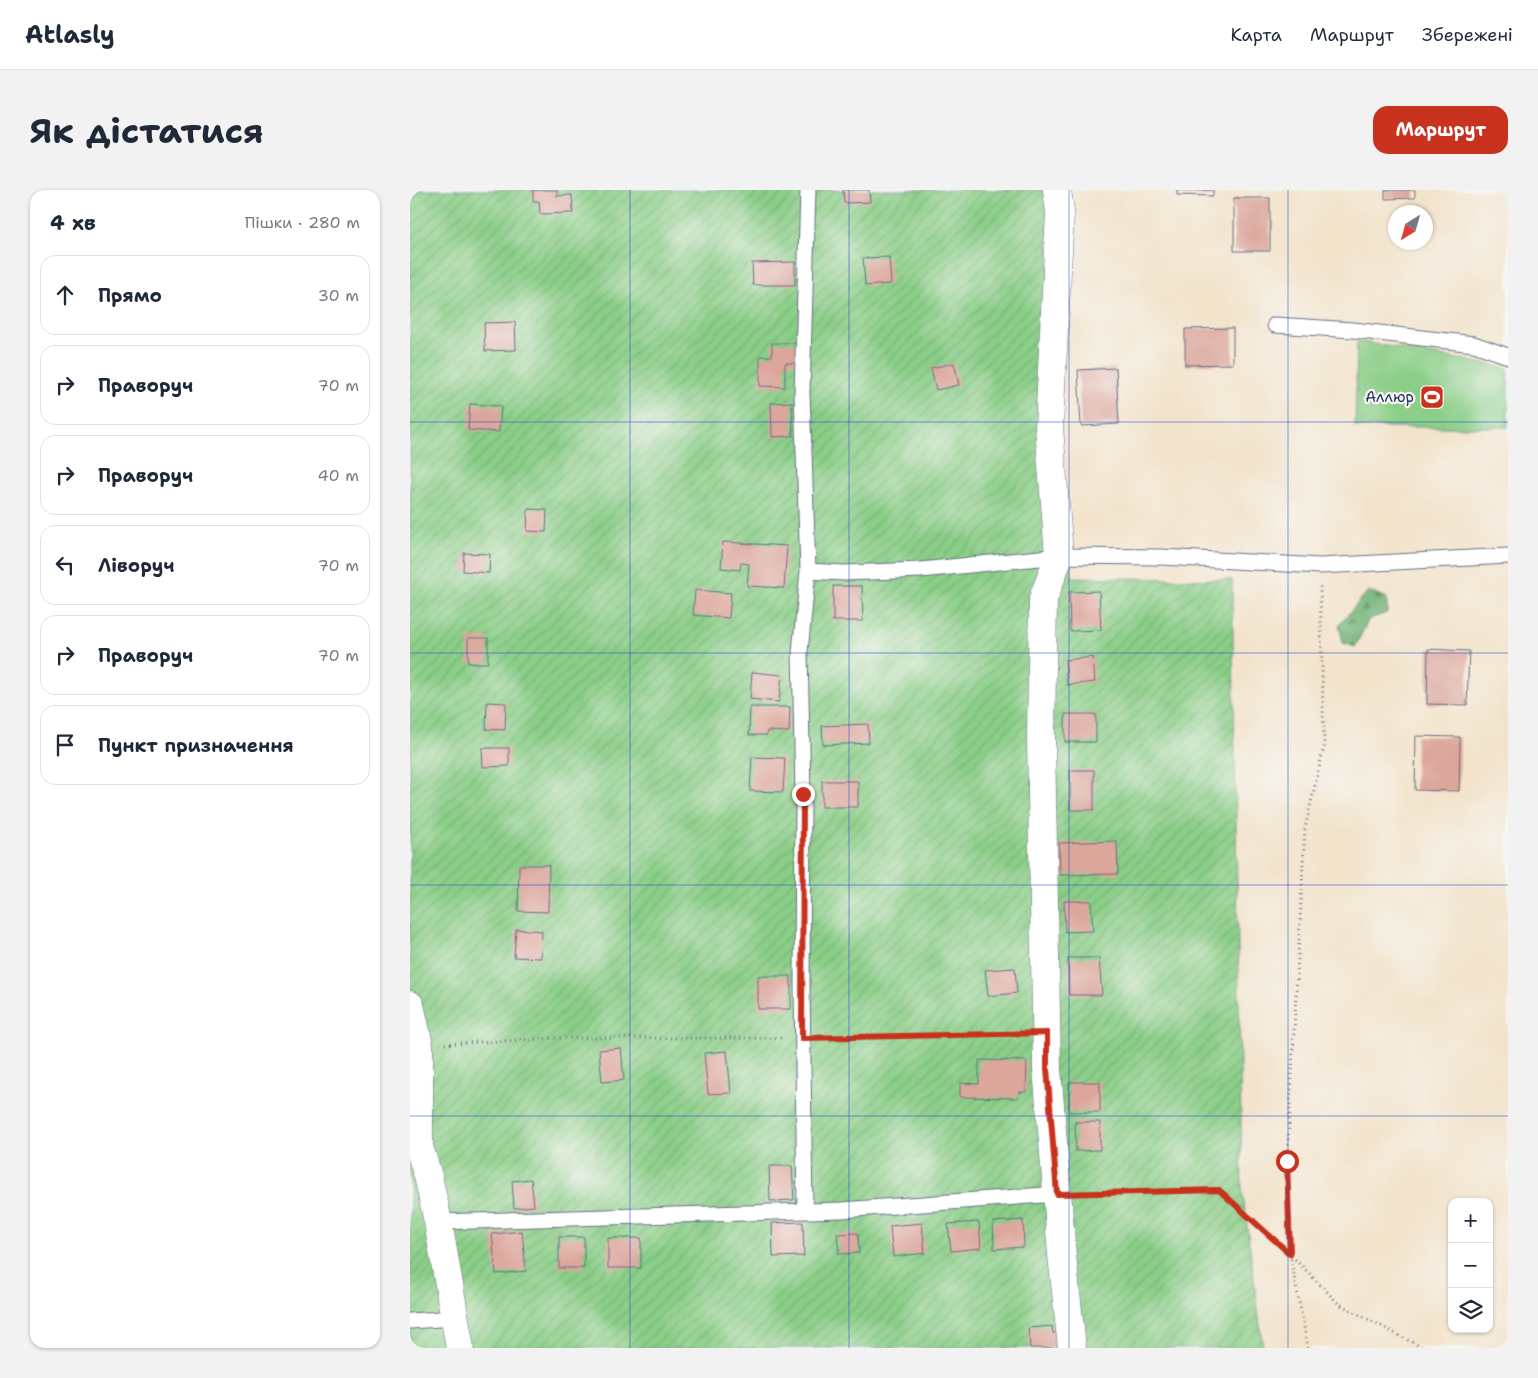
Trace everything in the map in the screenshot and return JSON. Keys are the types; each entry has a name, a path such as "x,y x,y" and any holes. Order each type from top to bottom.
{"street":[{"path":"1058,190 1060,212 1049,427 1059,556 1043,599 1041,739 1047,1068 1072,1348"},
{"path":"410,1005 419,1045 414,1147 428,1176 460,1348"}],"lane":[{"path":"806,1211 802,1038 803,794 800,652 808,571 802,393 808,190"},
{"path":"1275,325 1353,330 1474,344 1508,356"},
{"path":"808,571 844,573 921,570 1059,556 1162,557 1320,566 1508,556"},
{"path":"438,1222 842,1210 1057,1194"},
{"path":"410,1320 455,1318"}],"path":[{"path":"1308,1348 1290,1254 1287,1161 1306,828 1324,747 1320,566"},
{"path":"419,1045 555,1038 802,1038 1047,1033"},
{"path":"1057,1194 1219,1190 1290,1254 1339,1304 1423,1348"}],"green space":[{"path":"410,190 1048,190 1050,339 1072,577 1232,580 1242,1188 1263,1348 410,1348"},
{"name":"Аллюр","path":"1357,341 1508,368 1508,427 1355,427"},
{"path":"1368,591 1387,598 1387,613 1369,619 1355,647 1343,643 1339,625"}],"building":[{"path":"533,190 557,190 557,196 572,195 573,213 540,214 539,201 533,201"},
{"path":"843,190 869,190 870,202 844,203"},
{"path":"1177,190 1213,190 1213,196 1177,195"},
{"path":"1385,190 1415,190 1415,198 1385,199"},
{"path":"1234,198 1270,198 1270,251 1234,251"},
{"path":"889,257 891,284 865,286 863,258"},
{"path":"795,262 795,285 753,285 752,263"},
{"path":"515,322 516,350 485,351 484,323"},
{"path":"1233,328 1233,364 1185,365 1185,329"},
{"path":"772,343 799,343 798,363 785,363 785,387 760,386 760,356 772,356"},
{"path":"954,363 959,385 936,390 931,368"},
{"path":"1116,368 1119,424 1081,426 1078,370"},
{"path":"792,402 793,436 772,437 771,403"},
{"path":"470,404 501,406 499,432 468,430"},
{"path":"528,509 547,510 546,532 527,531"},
{"path":"723,542 787,546 784,588 747,586 749,564 741,563 740,570 721,568"},
{"path":"464,553 490,554 489,573 463,571"},
{"path":"833,586 862,586 863,621 833,621"},
{"path":"695,590 731,593 729,618 693,615"},
{"path":"1099,591 1101,630 1070,631 1069,592"},
{"path":"468,638 488,638 488,663 468,663"},
{"path":"1428,649 1469,651 1467,705 1427,704"},
{"path":"1093,657 1095,682 1067,685 1065,660"},
{"path":"752,672 782,675 779,702 750,699"},
{"path":"487,702 506,703 505,730 486,729"},
{"path":"750,707 790,707 789,732 767,731 767,735 749,735"},
{"path":"1065,714 1096,714 1096,742 1065,742"},
{"path":"868,724 869,743 823,745 822,726"},
{"path":"1416,736 1460,737 1459,791 1415,790"},
{"path":"482,748 509,748 509,766 483,767"},
{"path":"752,757 785,758 783,792 750,791"},
{"path":"1070,770 1094,770 1094,810 1070,810"},
{"path":"822,781 858,781 858,807 822,807"},
{"path":"1117,841 1118,874 1060,875 1059,843"},
{"path":"519,865 549,865 548,912 518,911"},
{"path":"1064,901 1091,901 1093,931 1065,932"},
{"path":"516,929 542,931 541,958 514,957"},
{"path":"1068,958 1099,958 1102,995 1069,995"},
{"path":"1015,968 1017,993 988,996 985,970"},
{"path":"758,976 791,976 791,1009 758,1009"},
{"path":"621,1048 624,1080 602,1082 599,1050"},
{"path":"727,1051 731,1093 708,1094 704,1053"},
{"path":"979,1060 1027,1061 1026,1092 1019,1092 1018,1098 960,1097 960,1083 979,1084"},
{"path":"1069,1082 1100,1082 1100,1112 1069,1112"},
{"path":"1075,1122 1100,1122 1100,1150 1076,1151"},
{"path":"769,1166 792,1166 794,1200 770,1201"},
{"path":"531,1179 534,1206 514,1208 512,1181"},
{"path":"1023,1220 1024,1247 994,1249 993,1222"},
{"path":"803,1222 804,1256 773,1257 772,1223"},
{"path":"979,1222 981,1248 951,1251 948,1224"},
{"path":"922,1223 925,1253 893,1257 890,1226"},
{"path":"522,1231 526,1271 496,1274 492,1234"},
{"path":"858,1233 859,1253 839,1254 837,1234"},
{"path":"559,1237 584,1237 584,1268 559,1268"},
{"path":"608,1238 641,1238 641,1268 608,1268"},
{"path":"1052,1326 1053,1333 1066,1332 1067,1348 1030,1348 1028,1328"}],"place":[{"name":"Аллюр","path":"1432,397"}],"route":[{"path":"803,794 802,1038 1047,1033 1047,1068 1057,1194 1219,1190 1290,1254 1287,1161"}]}
